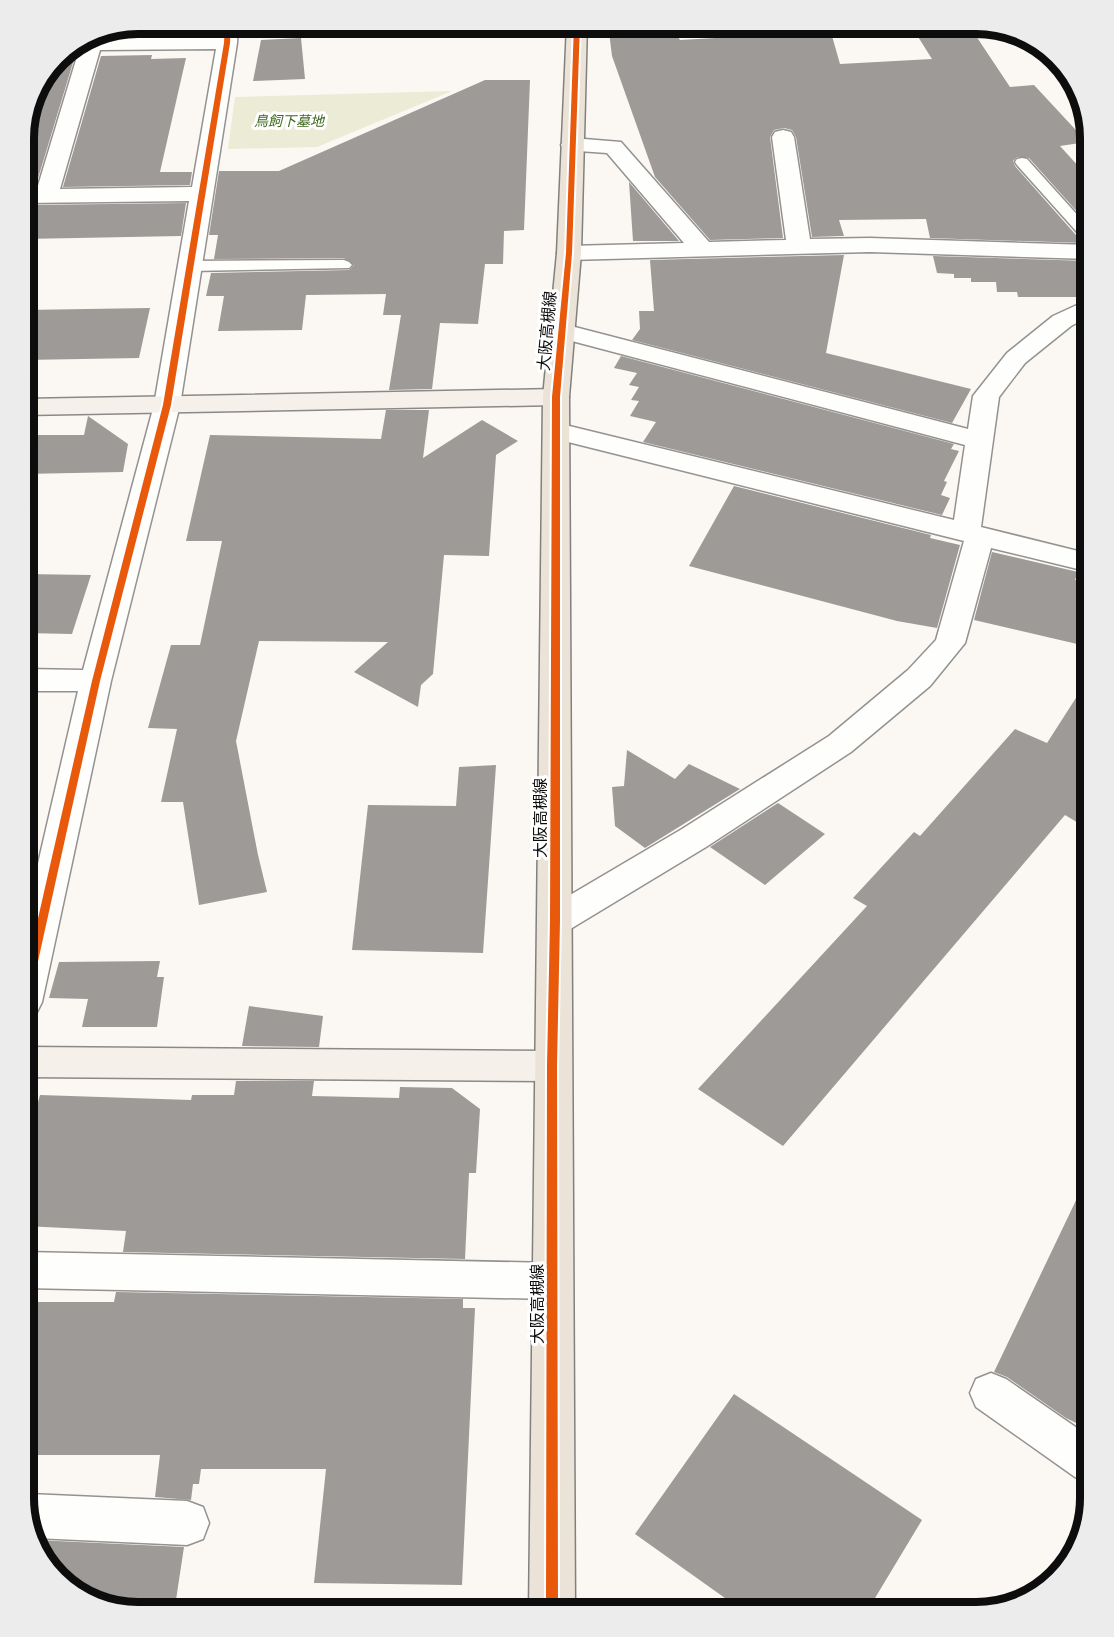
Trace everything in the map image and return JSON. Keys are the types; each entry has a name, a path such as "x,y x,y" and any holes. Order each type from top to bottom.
{"main road":[{"name":"大阪高槻線","path":"552,1602 556,397 569,253 577,35"}],"street":[{"path":"97,43 213,34"},
{"path":"34,956 96,681 167,405 227,34"},
{"path":"82,52 36,196 202,194"},
{"path":"783,137 799,246"},
{"path":"572,145 613,147 702,249"},
{"path":"569,253 870,245 1080,252"},
{"path":"555,921 694,838 840,744 919,678 950,643 973,534 979,440 986,396 1010,366 1062,321 1080,311"},
{"path":"562,331 979,440"},
{"path":"35,407 556,397"},
{"path":"557,431 1080,561"},
{"path":"35,680 96,681"},
{"path":"34,1062 552,1066"},
{"path":"34,1270 552,1281"},
{"path":"991,1393 1080,1455"},
{"path":"36,1516 187,1523"}],"lane":[{"path":"1022,162 1080,226"},
{"path":"190,266 344,265"}],"green space":[{"name":"鳥飼下墓地","path":"452,91 317,147 228,149 235,97"}],"building":[{"path":"609,35 677,35 680,40 770,35 771,37 832,36 840,64 932,59 917,35 975,35 1010,87 1034,85 1080,134 1080,143 1060,146 1080,168 1080,215 1029,158 1017,157 1013,161 1080,240 1080,243 930,238 926,219 839,220 844,236 812,237 796,137 792,130 784,128 774,130 770,137 783,238 710,240 655,177 612,56"},
{"path":"301,38 305,79 253,81 261,40"},
{"path":"152,55 151,59 186,58 160,172 192,172 190,185 63,187 101,56"},
{"path":"75,57 36,185 35,132 38,112 52,81"},
{"path":"485,80 530,80 524,230 504,231 503,264 485,264 478,324 440,323 432,389 389,390 401,315 383,315 386,294 306,295 302,330 218,331 224,296 206,296 211,273 349,270 354,265 344,258 214,259 218,235 209,235 219,171 279,171"},
{"path":"629,182 679,241 633,241"},
{"path":"186,203 181,236 35,239 35,205"},
{"path":"844,255 826,353 971,389 952,423 632,340 640,329 639,311 654,311 650,260"},
{"path":"933,256 1080,261 1080,297 1018,297 1017,292 997,292 996,282 971,282 971,278 954,278 954,274 937,273"},
{"path":"150,308 139,358 35,360 35,310"},
{"path":"621,356 954,444 951,449 959,451 944,481 947,482 941,495 950,498 942,515 643,442 656,422 630,416 639,401 631,400 639,387 629,385 637,373 614,368"},
{"path":"386,410 429,410 423,458 482,420 518,441 496,455 489,556 444,555 433,674 421,685 418,707 354,672 388,642 259,641 236,741 267,892 199,905 183,802 161,802 177,729 148,728 171,645 200,645 222,541 186,541 210,435 381,439"},
{"path":"88,416 128,444 123,472 35,474 35,435 84,435"},
{"path":"734,486 931,535 930,538 960,545 937,628 897,621 689,566"},
{"path":"992,552 1078,572 1075,580 1080,581 1080,645 974,620"},
{"path":"35,574 91,575 72,634 35,633"},
{"path":"1080,692 1080,824 1065,815 783,1146 698,1089 867,906 853,898 914,832 920,836 1015,729 1047,743"},
{"path":"627,750 675,779 689,764 740,789 645,848 615,826 612,787 624,786"},
{"path":"496,765 483,953 352,950 368,805 456,806 459,767"},
{"path":"778,803 825,834 765,885 710,847"},
{"path":"160,961 157,977 164,977 157,1027 82,1027 88,999 49,998 59,962"},
{"path":"249,1006 323,1016 319,1047 242,1046"},
{"path":"236,1081 314,1081 312,1096 399,1098 400,1087 452,1088 480,1109 476,1173 469,1173 465,1259 123,1252 126,1231 34,1226 34,1116 40,1095 191,1100 192,1095 234,1095"},
{"path":"1080,1192 1080,1425 1066,1418 1007,1377 994,1372"},
{"path":"116,1292 463,1299 463,1308 475,1308 462,1585 314,1583 326,1469 201,1469 199,1484 193,1484 191,1500 155,1497 160,1455 34,1455 34,1302 114,1302"},
{"path":"734,1394 922,1520 873,1602 731,1602 635,1534"},
{"path":"43,1540 184,1547 176,1602 132,1602 105,1597 81,1585 60,1567"}],"cycle path":[{"path":"34,956 96,681 167,405 227,34"},
{"path":"552,1602 556,397 569,253 577,35"}]}
